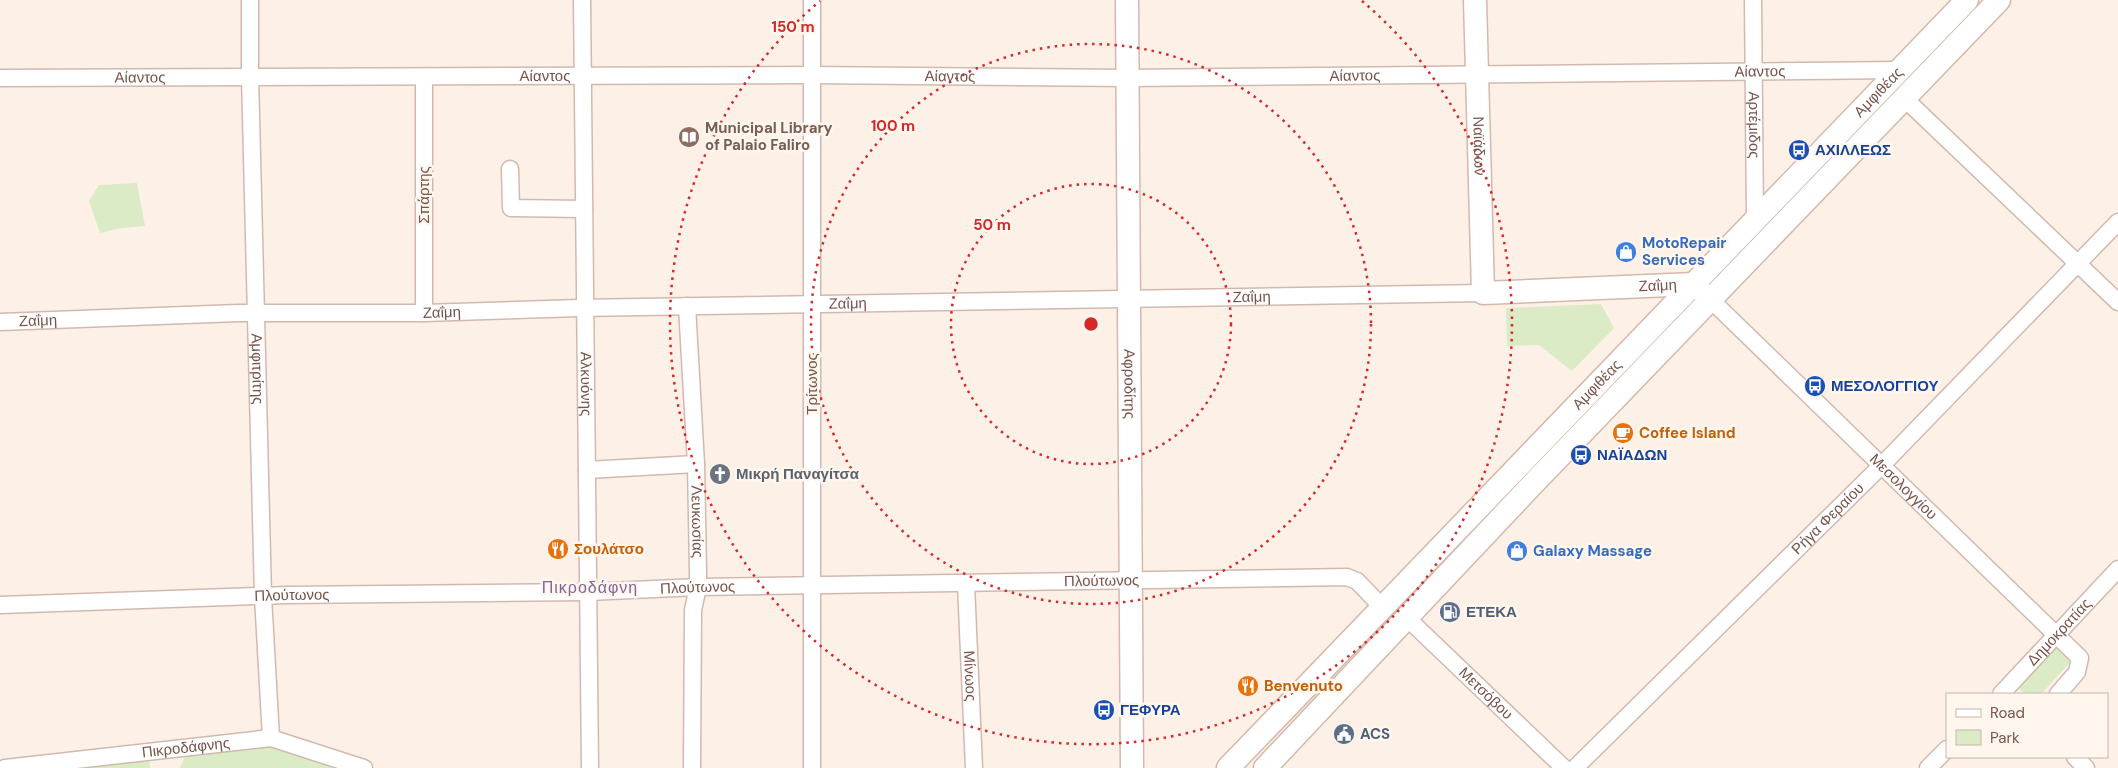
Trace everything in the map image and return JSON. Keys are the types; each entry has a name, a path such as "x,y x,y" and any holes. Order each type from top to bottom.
{"main road":[{"name":"Αφροδίτης","path":"1127,0 1132,768"},
{"name":"Ναϊάδων","path":"1475,0 1483,293"},
{"name":"Αμφιθέας","path":"1228,768 1967,0"},
{"name":"Αμφιθέας","path":"1265,768 1530,487 1999,0"},
{"name":"Ζαΐμη","path":"1483,293 1694,284"},
{"name":"Μεσολογγίου","path":"1694,284 1711,300"}],"street":[{"name":"Αμφιτρίτης","path":"250,0 250,76 263,596 271,738"},
{"name":"Αλκυόνης","path":"582,0 590,768"},
{"name":"Τρίτωνος","path":"812,0 812,768"},
{"name":"Αρτέμιδος","path":"1753,0 1754,221"},
{"name":"Αίαντος","path":"0,78 812,74 1128,78 1900,70"},
{"name":"Σπάρτης","path":"424,77 424,313"},
{"path":"1904,98 2118,302"},
{"path":"510,169 511,208 584,209"},
{"name":"Ρήγα Φεραίου","path":"1575,768 1881,466 2077,262 2118,222"},
{"name":"Ζαΐμη","path":"0,322 256,314 424,313 687,306 1483,293"},
{"name":"Μεσολογγίου","path":"1711,300 2080,658 2077,672 2059,693"},
{"name":"Λευκωσίας","path":"687,306 696,464 698,587 693,610 692,768"},
{"path":"587,470 696,464"},
{"name":"Δημοκρατίας","path":"2006,693 2118,569"},
{"name":"Πλούτωνος","path":"0,605 263,596 588,592 698,587 1347,577 1357,581 1383,608"},
{"name":"Μίνωος","path":"966,584 974,768"},
{"name":"Μετσόβου","path":"1407,618 1564,768"},
{"name":"Πικροδάφνης","path":"5,768 271,738 364,768"},
{"path":"1928,768 1946,750"},
{"path":"2076,758 2086,768"}],"green space":[{"path":"137,183 145,226 122,228 100,233 89,201 99,185"},
{"path":"1601,304 1614,328 1572,371 1539,345 1507,346 1506,308"},
{"path":"2058,643 2075,657 2042,693 2024,693 2018,688"},
{"path":"272,743 318,757 317,761 333,768 180,768 185,756 196,750"},
{"path":"149,756 150,768 64,768"}],"place":[{"name":"Municipal Library of Palaio Faliro","path":"689,137"},
{"name":"ΑΧΙΛΛΕΩΣ","path":"1799,150"},
{"name":"MotoRepair Services","path":"1626,252"},
{"name":"ΜΕΣΟΛΟΓΓΙΟΥ","path":"1815,386"},
{"name":"Coffee Island","path":"1623,433"},
{"name":"ΝΑΪΑΔΩΝ","path":"1581,455"},
{"name":"Μικρή Παναγίτσα","path":"720,474"},
{"name":"Σουλάτσο","path":"558,549"},
{"name":"Galaxy Massage","path":"1517,551"},
{"name":"ΕΤΕΚΑ","path":"1450,612"},
{"name":"Benvenuto","path":"1248,686"},
{"name":"ΓΕΦΥΡΑ","path":"1104,710"},
{"name":"ACS","path":"1344,734"}],"district":[{"name":"Πικροδάφνη","path":"590,587"}]}
